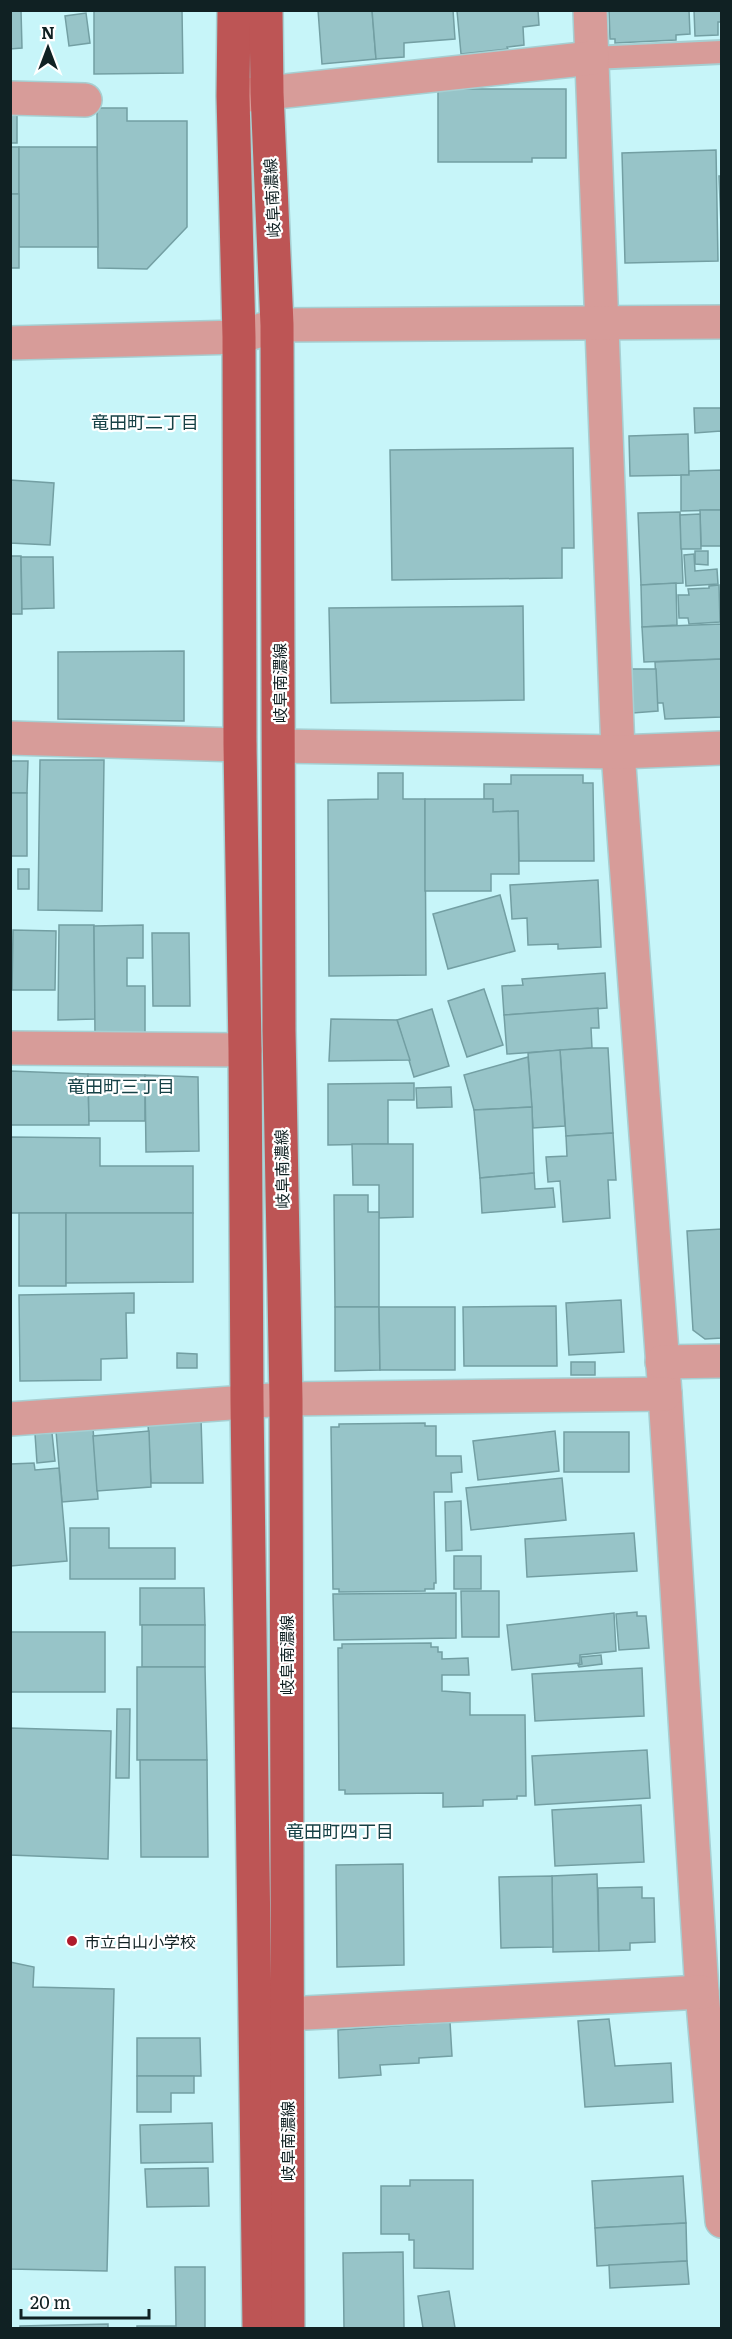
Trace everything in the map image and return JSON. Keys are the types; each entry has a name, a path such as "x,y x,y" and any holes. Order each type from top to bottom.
{"main road":[{"name":"岐阜南濃線","path":"234,10 233,96 239,337 240,745 247,1401 259,2328"},
{"name":"岐阜南濃線","path":"266,10 267,93 277,325 279,1031 286,1399 288,2328"}],"street":[{"path":"590,10 618,752 665,1394 702,1992 722,2222"},
{"path":"233,96 592,58"},
{"path":"10,98 85,100"},
{"path":"10,343 239,337 277,325 601,325 722,322"},
{"path":"10,738 240,745"},
{"path":"279,746 618,752 722,748"},
{"path":"10,1048 245,1050"},
{"path":"662,1362 722,1361"},
{"path":"10,1419 286,1399 665,1394"},
{"path":"286,2014 702,1992"}],"lane":[{"path":"592,58 722,52"}],"building":[{"path":"10,10 21,10 22,48 10,49"},
{"path":"94,10 182,10 183,73 94,74"},
{"path":"318,10 372,10 376,59 322,64"},
{"path":"372,10 453,10 455,39 404,43 404,57 376,59"},
{"path":"538,10 539,25 523,27 524,45 461,54 457,11"},
{"path":"609,10 689,10 690,34 676,35 676,40 615,43 615,39 610,39"},
{"path":"694,10 722,10 722,22 718,22 718,35 695,36"},
{"path":"86,13 90,43 69,46 65,16"},
{"path":"438,89 566,89 566,158 532,158 532,162 438,162"},
{"path":"97,108 127,108 127,121 187,121 187,227 147,269 98,268"},
{"path":"17,111 17,143 10,143 10,112"},
{"path":"10,147 19,147 19,194 10,194"},
{"path":"19,147 97,147 98,247 19,247"},
{"path":"716,150 718,261 625,263 622,153"},
{"path":"719,176 722,176 722,251"},
{"path":"10,194 19,194 19,268 10,268"},
{"path":"694,408 722,408 722,446 721,431 695,433"},
{"path":"688,434 689,475 630,476 629,436"},
{"path":"573,448 574,548 562,548 562,578 392,580 390,450"},
{"path":"722,470 722,510 681,511 681,475 689,475 689,471"},
{"path":"10,480 54,483 50,545 10,543"},
{"path":"700,510 722,510 722,546 701,546"},
{"path":"680,512 683,583 641,585 638,513"},
{"path":"700,514 701,549 681,549 680,515"},
{"path":"695,551 708,551 708,565 695,564"},
{"path":"694,554 695,571 717,569 718,584 686,586 684,555"},
{"path":"10,556 21,556 22,614 10,614"},
{"path":"21,557 53,557 54,608 22,609"},
{"path":"676,583 677,625 642,627 641,585"},
{"path":"719,585 720,622 689,624 688,618 679,618 678,595 689,595 688,589"},
{"path":"523,606 524,700 331,703 329,608"},
{"path":"722,624 722,659 644,662 642,627"},
{"path":"184,651 184,721 58,719 58,652"},
{"path":"722,659 722,717 665,719 663,703 657,703 655,662"},
{"path":"631,669 656,669 658,711 633,713"},
{"path":"40,760 104,760 102,911 38,910"},
{"path":"10,761 28,761 27,793 11,793"},
{"path":"378,773 403,773 403,799 425,799 426,975 329,976 328,800 378,799"},
{"path":"511,775 583,775 583,783 593,783 594,861 519,861 518,811 493,812 493,799 484,799 484,784 511,784"},
{"path":"10,793 27,793 27,856 10,856"},
{"path":"425,799 493,799 493,812 518,811 519,874 491,874 491,891 425,891"},
{"path":"18,869 29,869 29,889 18,889"},
{"path":"598,880 601,947 558,949 558,944 528,945 527,918 512,919 510,885"},
{"path":"500,895 515,951 448,969 433,914"},
{"path":"59,925 94,925 95,1019 58,1020"},
{"path":"143,925 143,958 127,958 127,986 145,986 145,1037 95,1035 94,926"},
{"path":"13,930 56,931 55,990 12,990"},
{"path":"152,933 189,933 190,1006 153,1006"},
{"path":"605,973 607,1008 504,1015 502,986 523,985 522,979"},
{"path":"484,989 503,1045 467,1057 448,1001"},
{"path":"598,1008 599,1028 591,1028 592,1048 507,1054 504,1015"},
{"path":"432,1009 449,1066 414,1077 397,1020"},
{"path":"331,1019 397,1020 410,1060 329,1061"},
{"path":"608,1048 613,1133 566,1136 560,1050"},
{"path":"560,1050 565,1126 533,1128 528,1053"},
{"path":"528,1057 532,1107 474,1110 464,1075"},
{"path":"10,1071 88,1074 89,1125 10,1125"},
{"path":"88,1074 145,1075 145,1121 89,1121"},
{"path":"145,1075 198,1077 199,1151 146,1152"},
{"path":"414,1083 414,1100 388,1100 388,1144 328,1145 328,1084"},
{"path":"451,1087 452,1107 417,1108 416,1088"},
{"path":"532,1107 534,1173 480,1178 474,1110"},
{"path":"613,1133 616,1180 608,1180 610,1218 563,1222 560,1181 548,1182 546,1157 567,1156 566,1136"},
{"path":"10,1137 100,1138 100,1166 193,1166 193,1213 10,1213"},
{"path":"352,1144 413,1144 413,1217 379,1218 379,1185 353,1185"},
{"path":"534,1173 535,1189 553,1188 555,1207 482,1213 480,1178"},
{"path":"334,1195 368,1195 368,1212 379,1212 379,1307 335,1307"},
{"path":"19,1213 66,1213 66,1286 19,1286"},
{"path":"66,1213 193,1213 193,1282 66,1283"},
{"path":"722,1229 722,1338 705,1339 693,1330 687,1231"},
{"path":"134,1293 134,1313 126,1313 127,1358 101,1359 101,1380 20,1381 19,1295"},
{"path":"621,1300 624,1352 569,1355 566,1303"},
{"path":"556,1306 557,1366 464,1366 463,1307"},
{"path":"335,1307 379,1307 380,1370 335,1371"},
{"path":"379,1307 455,1307 455,1370 380,1370"},
{"path":"177,1353 197,1354 197,1368 177,1368"},
{"path":"571,1362 595,1362 595,1375 571,1375"},
{"path":"201,1418 203,1483 151,1483 148,1423"},
{"path":"425,1423 425,1426 436,1426 436,1456 461,1456 462,1472 451,1473 452,1492 434,1492 436,1583 434,1583 434,1589 339,1592 339,1589 333,1589 331,1427 339,1427 339,1424"},
{"path":"93,1428 98,1499 62,1502 56,1431"},
{"path":"149,1431 151,1487 97,1491 93,1436"},
{"path":"555,1431 559,1471 478,1480 473,1441"},
{"path":"564,1432 629,1432 629,1472 564,1472"},
{"path":"52,1433 55,1461 37,1463 35,1434"},
{"path":"34,1463 35,1470 59,1468 67,1561 11,1566 10,1464"},
{"path":"562,1478 566,1520 471,1530 466,1488"},
{"path":"461,1501 462,1550 446,1551 445,1502"},
{"path":"70,1528 109,1528 109,1548 175,1548 175,1579 70,1579"},
{"path":"634,1533 637,1571 527,1577 525,1539"},
{"path":"454,1556 481,1556 481,1589 454,1589"},
{"path":"140,1588 204,1588 205,1625 140,1625"},
{"path":"461,1591 499,1591 499,1637 462,1637"},
{"path":"456,1593 456,1638 334,1640 333,1594"},
{"path":"637,1612 637,1616 646,1616 649,1648 619,1650 616,1614"},
{"path":"614,1613 616,1651 580,1655 580,1663 512,1670 507,1625"},
{"path":"142,1625 205,1625 205,1667 142,1667"},
{"path":"10,1632 105,1632 105,1692 10,1692"},
{"path":"431,1643 431,1647 438,1647 438,1652 442,1652 442,1659 468,1658 469,1675 442,1675 442,1691 470,1693 470,1715 525,1715 526,1796 517,1796 517,1799 483,1800 483,1806 443,1807 443,1793 345,1794 345,1790 339,1790 338,1648 342,1648 342,1644"},
{"path":"601,1655 602,1664 579,1667 578,1665 582,1664 581,1657"},
{"path":"137,1667 205,1667 207,1760 137,1760"},
{"path":"642,1668 644,1716 535,1721 532,1674"},
{"path":"117,1709 130,1709 129,1778 116,1778"},
{"path":"10,1728 111,1731 108,1859 10,1855"},
{"path":"647,1750 650,1798 535,1805 532,1756"},
{"path":"140,1760 207,1760 208,1857 141,1857"},
{"path":"641,1805 644,1862 555,1866 552,1810"},
{"path":"403,1864 404,1965 337,1967 336,1865"},
{"path":"597,1874 599,1951 553,1952 552,1876"},
{"path":"552,1876 553,1947 501,1948 499,1877"},
{"path":"642,1887 642,1898 654,1898 655,1942 630,1943 630,1950 599,1951 598,1888"},
{"path":"10,1962 34,1967 33,1987 114,1989 107,2271 10,2269"},
{"path":"609,2019 615,2066 671,2063 673,2102 585,2107 578,2021"},
{"path":"450,2022 452,2056 419,2058 419,2063 380,2065 381,2075 339,2078 338,2030"},
{"path":"137,2038 200,2038 201,2076 137,2076"},
{"path":"137,2076 194,2076 194,2093 171,2093 171,2112 137,2112"},
{"path":"212,2123 213,2162 141,2163 140,2125"},
{"path":"208,2168 209,2206 147,2207 145,2169"},
{"path":"683,2176 686,2223 595,2228 592,2181"},
{"path":"410,2180 473,2180 473,2269 414,2268 414,2240 409,2240 409,2234 381,2234 381,2186 410,2186"},
{"path":"686,2223 687,2261 597,2266 595,2228"},
{"path":"403,2252 404,2328 344,2328 343,2253"},
{"path":"687,2261 689,2284 610,2288 609,2265"},
{"path":"175,2267 205,2267 205,2328 137,2328 137,2326 176,2326"},
{"path":"449,2291 455,2328 423,2328 418,2296"},
{"path":"108,2324 108,2328 20,2328 20,2326"}],"place":[{"name":"市立白山小学校","path":"72,1941"}],"district":[{"name":"竜田町二丁目","path":"145,421"},
{"name":"竜田町三丁目","path":"121,1085"},
{"name":"竜田町四丁目","path":"340,1830"}]}
